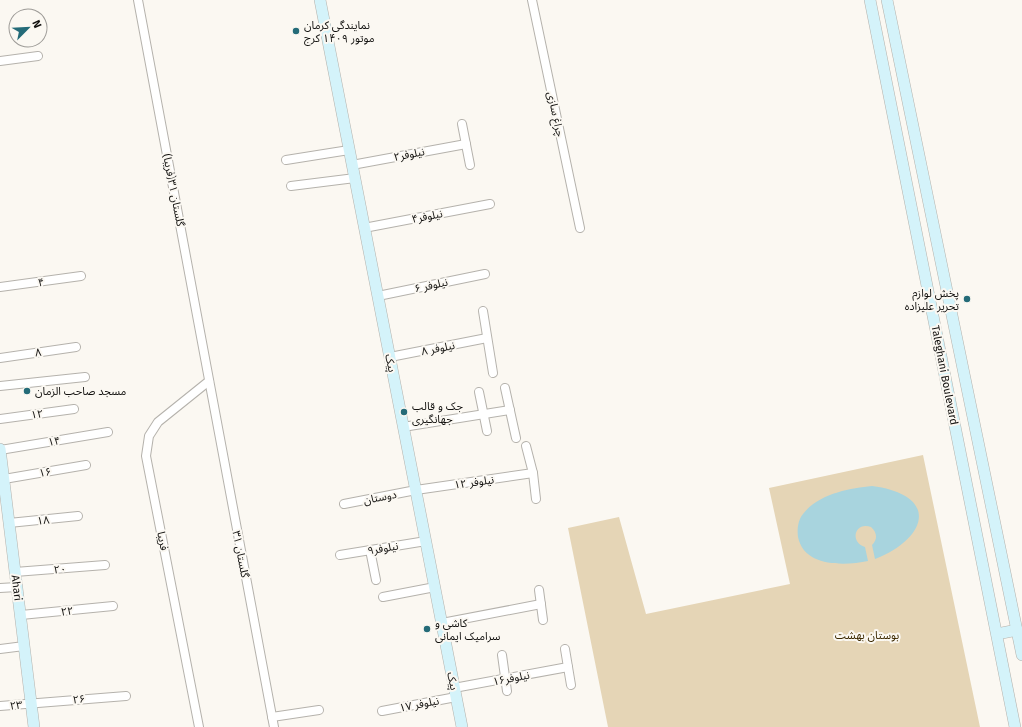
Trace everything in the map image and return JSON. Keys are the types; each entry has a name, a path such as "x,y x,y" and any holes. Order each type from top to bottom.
{"street":[{"name":"گلستان ۳۱(فریبا)","path":"138,0 209,381"},
{"name":"پیک","path":"320,0 462,727"},
{"name":"چراغ سازی","path":"532,0 580,228"},
{"name":"Taleghani Boulevard","path":"870,0 1015,727"},
{"name":"Taleghani Boulevard","path":"887,0 1022,655"},
{"path":"0,61 38,56"},
{"path":"462,124 470,165"},
{"name":"نیلوفر۲","path":"352,165 466,144"},
{"path":"286,160 349,150"},
{"path":"291,186 355,178"},
{"name":"نیلوفر۴","path":"364,228 490,204"},
{"name":"نیلوفر ۶","path":"378,296 485,274"},
{"name":"۴","path":"0,287 81,276"},
{"path":"483,311 493,373"},
{"name":"نیلوفر ۸","path":"390,357 487,338"},
{"name":"۸","path":"0,358 76,347"},
{"path":"0,386 85,377"},
{"name":"گلستان ۳۱","path":"209,381 274,727"},
{"name":"فریبا","path":"199,727 146,456 149,436 158,422 209,381"},
{"path":"505,388 516,438"},
{"path":"479,392 487,431"},
{"name":"۱۲","path":"0,419 74,409"},
{"path":"403,427 510,410"},
{"name":"۱۴","path":"0,450 108,432"},
{"path":"526,446 533,473 536,499"},
{"name":"Ahari","path":"0,450 3,500 9,523 34,727"},
{"name":"۱۶","path":"2,475 86,465"},
{"name":"نیلوفر ۱۲","path":"416,490 533,473"},
{"name":"دوستان","path":"344,504 416,490"},
{"name":"۱۸","path":"9,523 78,516"},
{"name":"نیلوفر۹","path":"340,555 426,541"},
{"path":"370,550 376,580"},
{"name":"۲۰","path":"15,572 105,565"},
{"path":"0,588 17,587"},
{"path":"383,597 434,587"},
{"path":"539,590 543,620"},
{"path":"442,623 541,604"},
{"name":"۲۲","path":"21,615 113,606"},
{"path":"997,634 1017,630"},
{"path":"0,649 24,646"},
{"path":"565,649 570,685"},
{"path":"502,655 507,691"},
{"name":"نیلوفر۱۶","path":"455,692 505,679 568,667"},
{"name":"نیلوفر ۱۷","path":"382,711 455,692"},
{"name":"۲۶","path":"32,703 126,696"},
{"name":"۲۳","path":"0,706 32,703"},
{"path":"272,717 319,710"}],"green space":[{"name":"بوستان بهشت","path":"923,455 980,727 608,727 568,528 619,517 646,614 790,584 769,488"}],"water":[{"path":"872,486 894,491 909,498 917,508 919,518 915,529 906,540 893,550 875,559 872,545 876,538 876,533 871,527 865,526 858,529 856,537 857,541 865,547 868,561 837,564 816,559 808,554 802,547 798,537 798,525 803,514 809,507 817,501 844,490"}],"place":[{"name":"نمایندگی کرمان موتور ۱۴۰۹ کرج","path":"296,31"},
{"name":"پخش لوازم تحریر علیزاده","path":"967,299"},
{"name":"مسجد صاحب الزمان","path":"27,391"},
{"name":"جک و قالب جهانگیری","path":"404,412"},
{"name":"کاشی و سرامیک ایمانی","path":"427,629"}]}
